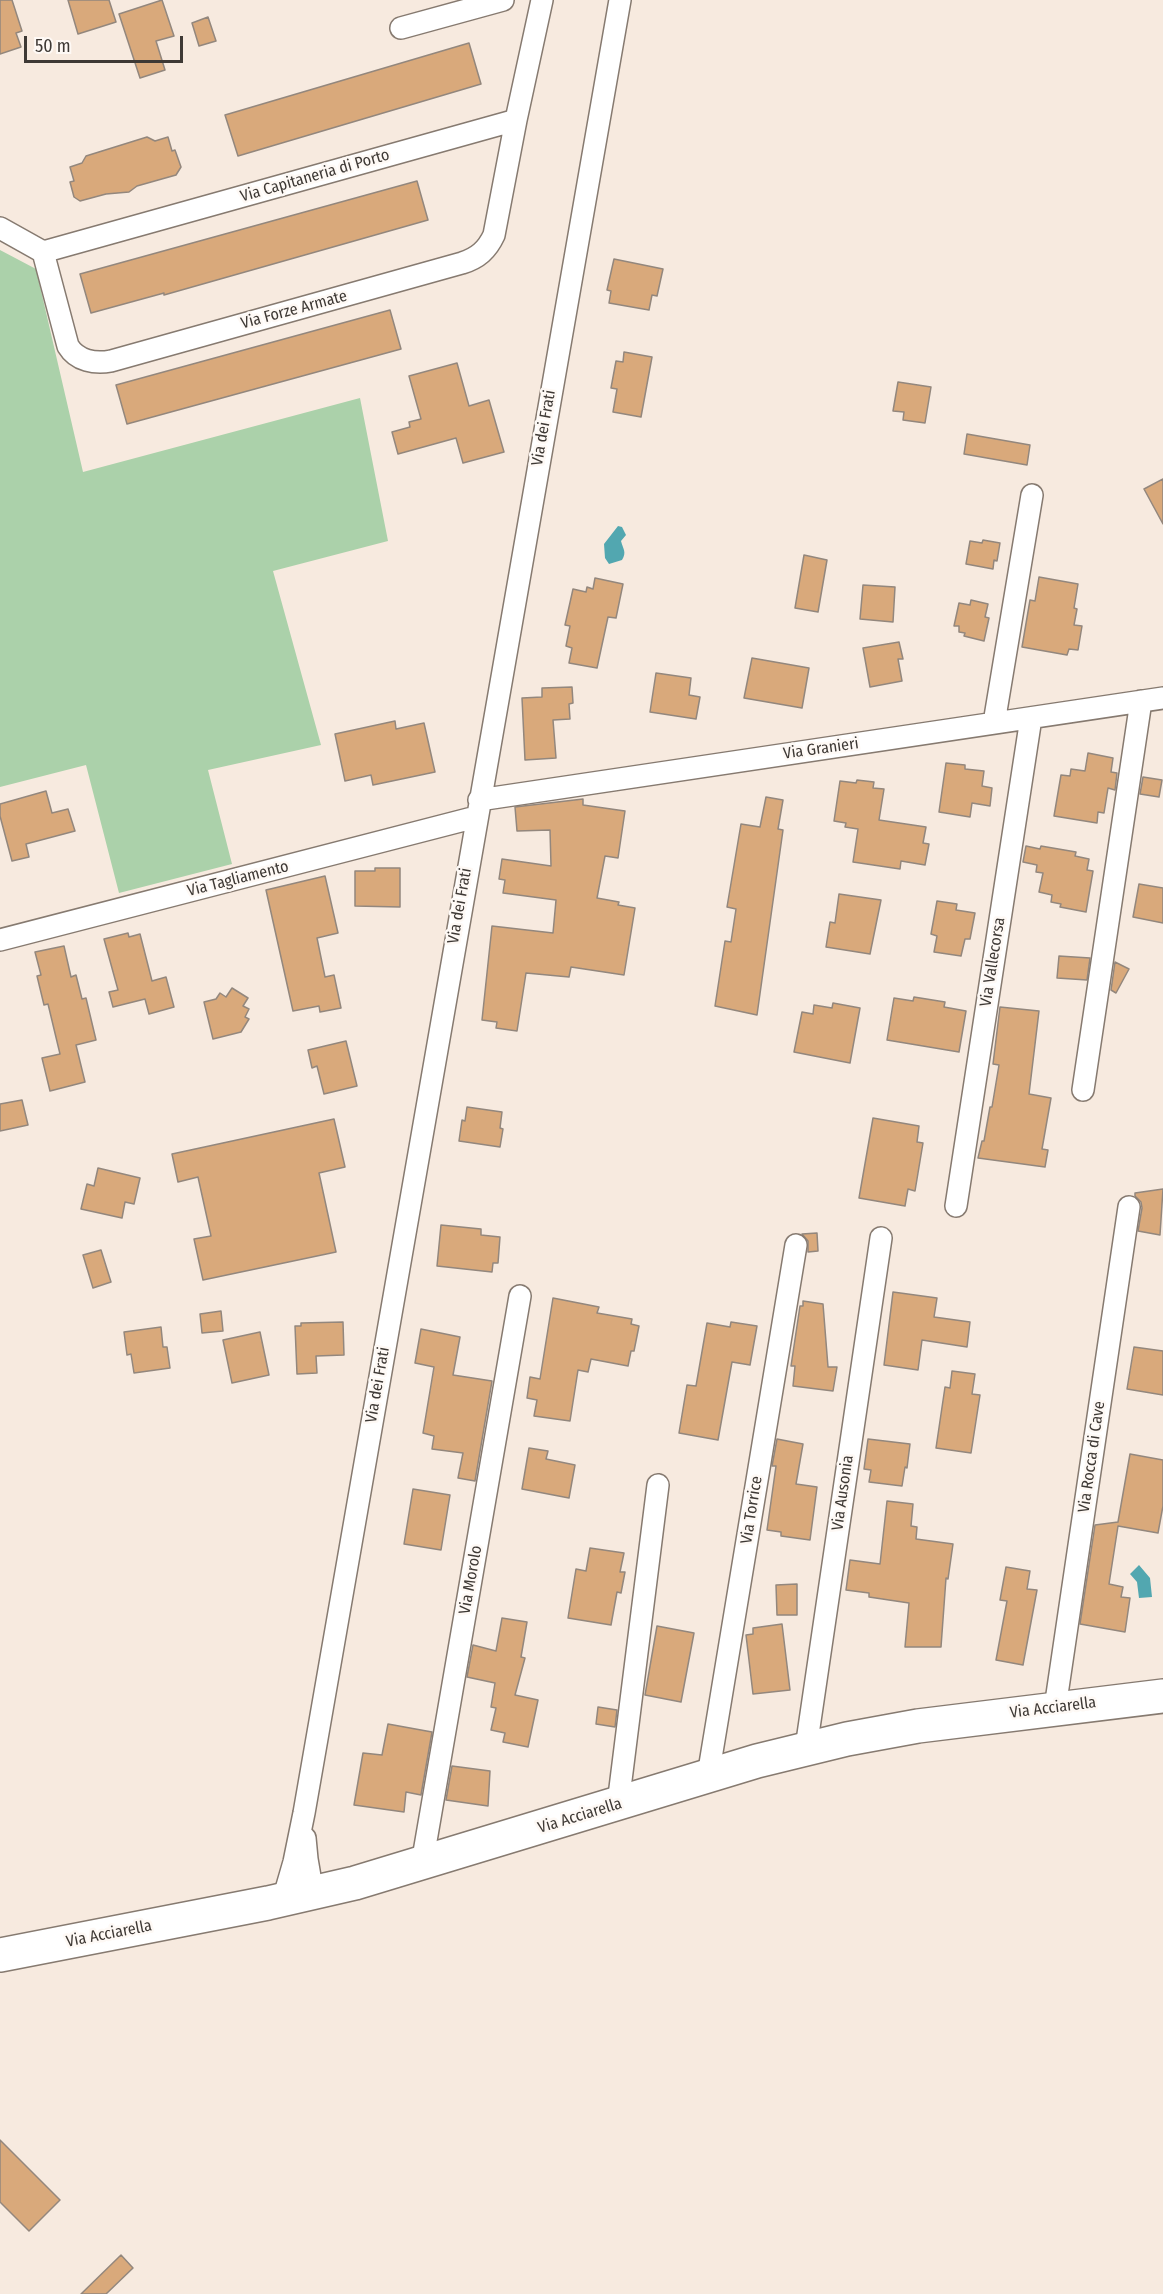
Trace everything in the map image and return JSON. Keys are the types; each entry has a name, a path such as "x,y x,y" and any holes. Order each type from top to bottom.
{"main road":[{"name":"Via Acciarella","path":"0,1955 298,1897 422,1864 806,1748 895,1729 1163,1696"}],"street":[{"path":"401,28 503,0"},
{"path":"516,120 542,0"},
{"name":"Via dei Frati","path":"298,1897 292,1870 304,1813 477,809 620,0"},
{"name":"Via Capitaneria di Porto","path":"43,252 516,120"},
{"name":"Via Forze Armate","path":"43,252 68,346 76,356 96,362 111,361 462,263 479,255 494,235 516,120"},
{"path":"0,228 43,252"},
{"path":"994,723 1032,495"},
{"name":"Via Granieri","path":"477,809 994,723 1163,698"},
{"path":"1083,1090 1141,701"},
{"name":"Via Vallecorsa","path":"956,1206 1031,718"},
{"name":"Via Tagliamento","path":"0,940 477,809"},
{"name":"Via Rocca di Cave","path":"1055,1708 1129,1207"},
{"name":"Via Ausonia","path":"806,1748 881,1238"},
{"name":"Via Torrice","path":"708,1776 796,1245"},
{"name":"Via Morolo","path":"422,1864 520,1296"},
{"path":"618,1804 658,1485"},
{"name":"Via dei Frati","path":"298,1897 307,1859 304,1813"}],"green space":[{"path":"0,250 36,269 83,472 360,398 388,541 273,571 321,745 208,770 232,864 119,893 86,765 0,787"}],"water":[{"path":"618,526 622,527 626,535 621,541 624,555 622,560 609,564 605,558 604,544"},
{"path":"1139,1565 1150,1578 1152,1597 1139,1598 1137,1582 1130,1574"}],"building":[{"path":"0,0 12,0 22,31 16,33 21,47 0,54"},
{"path":"68,0 109,0 116,22 78,34"},
{"path":"162,0 174,36 156,41 165,70 140,78 119,14"},
{"path":"208,17 216,41 199,46 192,23"},
{"path":"469,43 481,84 238,156 225,115"},
{"path":"147,137 155,141 168,137 172,151 175,150 181,167 176,175 137,186 129,192 106,194 80,201 74,197 70,182 74,181 70,167 82,163 86,156"},
{"path":"417,181 428,220 164,295 164,293 91,313 80,274"},
{"path":"614,259 663,269 657,296 652,295 649,310 609,303 611,291 607,290"},
{"path":"390,310 401,349 127,424 116,385"},
{"path":"624,352 652,357 641,417 613,412 617,389 611,388 616,361 623,362"},
{"path":"457,363 469,406 489,400 504,452 463,463 456,438 398,454 392,432 410,427 409,422 421,419 409,376"},
{"path":"898,382 931,387 925,423 903,420 904,412 893,411"},
{"path":"967,434 1030,445 1027,465 964,454"},
{"path":"1163,479 1163,524 1144,489"},
{"path":"983,540 1000,543 993,569 966,564 970,541 982,543"},
{"path":"804,555 827,560 818,612 795,608"},
{"path":"1039,577 1078,584 1074,625 1082,626 1078,650 1069,649 1067,655 1022,647 1030,600 1035,601"},
{"path":"595,578 623,584 616,618 608,617 597,668 569,663 572,648 566,646 570,626 565,625 573,589 586,592 587,587 593,589"},
{"path":"863,585 895,587 893,622 860,619"},
{"path":"971,600 988,604 985,617 989,618 984,641 964,636 965,633 959,632 959,626 954,626 959,603 970,605"},
{"path":"899,642 903,659 898,659 902,681 870,687 863,648"},
{"path":"752,658 809,668 802,708 744,698"},
{"path":"656,673 691,678 689,695 700,697 696,719 650,712"},
{"path":"572,687 573,703 569,704 570,719 553,720 556,758 525,760 522,698 542,697 542,688"},
{"path":"395,721 396,729 424,723 435,772 373,785 371,775 345,781 335,734"},
{"path":"1088,753 1113,758 1111,772 1117,773 1115,790 1108,788 1104,813 1098,812 1097,823 1054,816 1061,775 1070,776 1071,769 1085,771"},
{"path":"946,763 965,765 965,769 984,771 982,786 992,788 990,806 972,803 970,817 939,812"},
{"path":"1143,777 1162,780 1159,797 1140,794"},
{"path":"857,780 874,782 873,788 884,789 879,820 926,827 923,843 929,844 925,865 901,861 900,869 853,862 858,829 845,827 846,823 834,821 840,781 856,783"},
{"path":"46,791 52,813 68,809 75,831 26,844 29,857 12,861 0,816 0,804"},
{"path":"766,797 783,800 778,829 783,830 757,1015 715,1006 725,941 731,942 736,909 727,907 741,824 760,827"},
{"path":"583,799 583,805 625,811 618,858 605,856 597,898 635,908 624,975 571,967 569,977 526,973 517,1031 496,1028 497,1022 482,1020 492,926 553,933 556,900 503,893 505,880 499,879 502,859 551,866 550,830 517,831 515,807"},
{"path":"1026,846 1076,852 1075,856 1089,859 1087,870 1093,871 1086,912 1060,907 1061,904 1051,902 1052,895 1039,892 1043,873 1036,872 1037,865 1023,862"},
{"path":"375,868 400,868 400,907 355,906 355,871 375,871"},
{"path":"325,876 338,933 317,938 325,977 334,975 341,1008 320,1012 319,1006 293,1011 266,890"},
{"path":"1139,884 1163,888 1163,923 1133,917"},
{"path":"839,894 881,900 870,954 826,947 830,922 835,923"},
{"path":"937,901 957,904 956,910 975,913 970,939 965,939 961,956 934,952 937,936 931,934"},
{"path":"128,933 129,937 140,934 152,981 166,977 174,1007 149,1014 145,999 113,1007 109,992 118,990 104,939"},
{"path":"64,946 71,977 76,975 82,999 86,998 96,1040 76,1045 85,1082 50,1091 42,1058 60,1054 48,1004 44,1005 37,976 41,975 35,952"},
{"path":"1059,956 1090,958 1087,980 1057,978"},
{"path":"1115,962 1129,969 1116,993 1111,990"},
{"path":"232,988 248,998 243,1006 249,1009 245,1017 249,1019 241,1032 213,1039 204,1002 216,999 220,993 226,997"},
{"path":"914,997 945,1002 944,1007 966,1011 959,1052 887,1040 894,998 913,1001"},
{"path":"833,1003 860,1008 850,1063 794,1052 802,1012 813,1014 814,1005 832,1008"},
{"path":"1000,1007 1039,1011 1029,1094 1051,1098 1042,1149 1048,1150 1045,1167 978,1158 982,1141 984,1141 990,1107 992,1107 999,1065 993,1064"},
{"path":"346,1041 357,1086 324,1094 317,1066 312,1068 308,1050"},
{"path":"22,1100 28,1125 0,1131 0,1104"},
{"path":"467,1107 502,1112 500,1128 503,1129 500,1147 459,1141 462,1120 465,1121"},
{"path":"873,1118 919,1126 917,1142 923,1143 915,1191 908,1189 905,1206 859,1198"},
{"path":"334,1119 345,1167 319,1173 336,1252 203,1280 194,1239 211,1236 198,1177 178,1182 172,1154"},
{"path":"98,1168 140,1178 134,1204 125,1202 122,1218 81,1209 87,1184 94,1186"},
{"path":"1163,1189 1160,1235 1138,1231 1142,1208 1135,1193"},
{"path":"441,1225 481,1229 481,1235 500,1237 498,1263 493,1263 492,1272 437,1266"},
{"path":"817,1233 818,1251 808,1252 808,1241 802,1234"},
{"path":"101,1250 111,1282 93,1288 83,1255"},
{"path":"893,1292 937,1298 934,1317 970,1322 967,1347 922,1340 918,1370 884,1365"},
{"path":"553,1298 599,1307 597,1313 632,1319 631,1324 639,1326 634,1351 631,1351 628,1366 591,1359 588,1372 578,1370 570,1421 534,1416 537,1400 527,1398 530,1377 540,1379"},
{"path":"803,1301 823,1304 828,1367 837,1367 833,1391 793,1386 795,1366 791,1366 800,1306 803,1306"},
{"path":"221,1311 223,1331 202,1333 200,1314"},
{"path":"343,1322 344,1355 316,1356 317,1373 297,1374 295,1326 301,1326 301,1323"},
{"path":"731,1322 757,1326 750,1365 732,1362 718,1440 679,1433 687,1385 696,1386 707,1323 730,1327"},
{"path":"161,1327 163,1347 167,1347 170,1368 134,1373 131,1354 127,1355 124,1332"},
{"path":"421,1329 460,1337 453,1375 492,1381 475,1481 458,1478 463,1453 432,1449 434,1436 423,1433 434,1367 415,1363"},
{"path":"260,1332 269,1375 232,1383 223,1340"},
{"path":"1134,1347 1163,1351 1163,1395 1127,1389"},
{"path":"952,1371 975,1374 972,1394 980,1395 971,1453 936,1448 945,1387 950,1388"},
{"path":"777,1439 803,1444 796,1484 817,1487 810,1540 781,1536 781,1532 767,1530 776,1466 772,1466"},
{"path":"868,1439 910,1444 902,1486 869,1482 871,1470 864,1469"},
{"path":"529,1448 548,1451 546,1459 575,1465 569,1498 522,1489"},
{"path":"1130,1454 1163,1460 1163,1506 1158,1533 1118,1526 1109,1584 1123,1587 1121,1597 1130,1598 1125,1632 1080,1624 1095,1525 1118,1522"},
{"path":"413,1489 450,1495 441,1550 404,1544"},
{"path":"887,1501 913,1504 911,1526 917,1527 916,1539 953,1544 948,1579 946,1578 941,1647 905,1647 909,1603 869,1597 869,1593 846,1590 850,1560 880,1564"},
{"path":"590,1548 624,1553 620,1572 625,1572 621,1593 617,1592 611,1625 568,1618 576,1569 586,1571"},
{"path":"1006,1567 1030,1571 1027,1589 1037,1590 1023,1665 996,1660 1007,1601 1000,1600"},
{"path":"797,1584 797,1615 777,1615 776,1585"},
{"path":"502,1618 527,1622 521,1657 525,1658 515,1695 538,1700 528,1747 503,1742 505,1733 491,1730 496,1708 491,1707 495,1683 467,1677 473,1645 496,1651"},
{"path":"782,1624 790,1690 753,1694 746,1635 753,1634 753,1628"},
{"path":"657,1626 694,1633 681,1702 645,1695"},
{"path":"598,1707 617,1710 615,1727 596,1724"},
{"path":"388,1724 432,1732 421,1795 406,1792 404,1812 354,1805 363,1753 382,1755"},
{"path":"452,1766 490,1771 488,1806 446,1800"},
{"path":"0,2140 60,2200 29,2231 0,2202"},
{"path":"121,2255 133,2268 106,2294 81,2294"}]}
